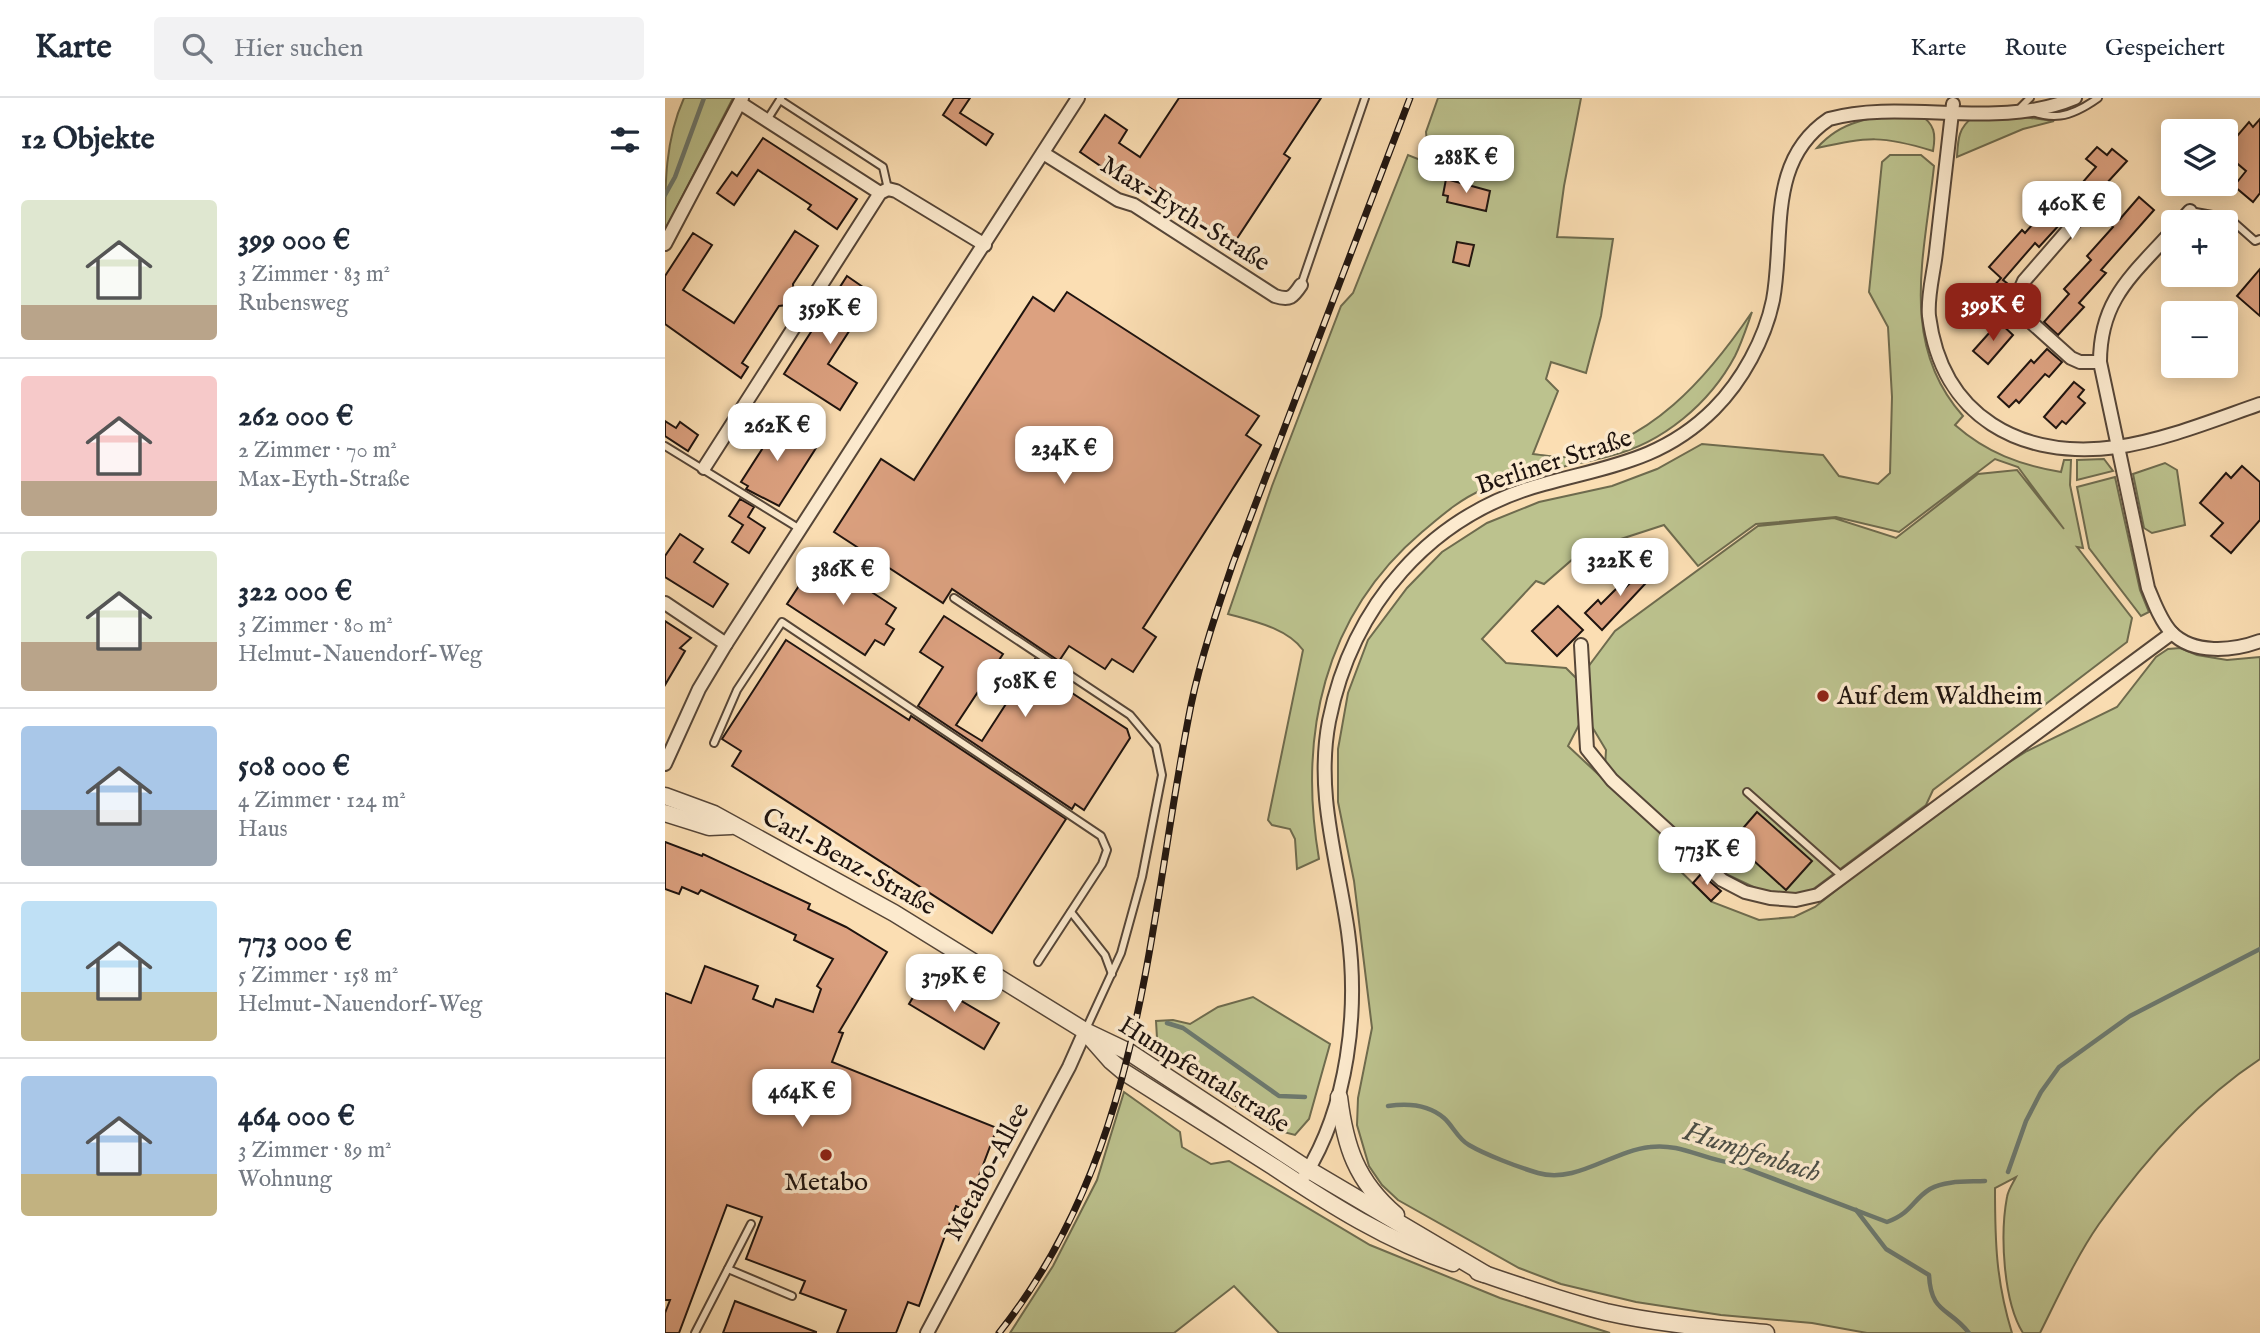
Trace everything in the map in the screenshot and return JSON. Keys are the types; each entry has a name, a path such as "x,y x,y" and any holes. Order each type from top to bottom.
{"street":[{"path":"665,764 680,726 726,644 1078,98"},
{"name":"Berliner Straße","path":"1300,1185 1322,1144 1339,1097 1351,1005 1352,963 1325,809 1325,755 1332,707 1343,670 1366,619 1407,564 1438,537 1471,514 1526,489 1616,467 1650,455 1682,437 1717,406 1745,369 1768,317 1773,299 1781,197 1787,172 1804,142 1829,119 1859,104 1906,100 2046,106 2075,98"},
{"path":"665,244 741,100 767,120 884,191 896,191 985,245"},
{"path":"1953,104 1929,314 1942,368 1972,411 2015,439 2064,450 2118,447 2190,428 2260,404"},
{"name":"Max-Eyth-Straße","path":"1043,153 1118,200 1134,205 1275,296 1286,300 1293,297 1301,285"},
{"path":"704,468 884,191"},
{"path":"2089,206 2024,281 2013,306 2071,358 2080,362 2100,362"},
{"path":"2161,243 2122,287 2106,313 2100,340 2100,362 2148,588 2158,611 2172,632 2195,646 2220,649 2245,646 2260,640"},
{"path":"665,603 726,644"},
{"path":"1581,645 1587,749 1612,780 1722,880 1745,892 1796,900 1818,895 2172,632"},
{"path":"665,741 680,726"},
{"name":"Carl-Benz-Straße","path":"665,796 714,814 731,826 785,852 894,913 1085,1031"},
{"name":"Carl-Benz-Straße","path":"665,813 709,827 731,826"},
{"name":"Humpfentalstraße","path":"1085,1031 1129,1052 1309,1170 1485,1274"},
{"name":"Humpfentalstraße","path":"1085,1031 1124,1072 1300,1185 1379,1232 1425,1254 1530,1291 1607,1312 1669,1324 1766,1333"},
{"name":"Metabo-Allee","path":"927,1333 1069,1067 1085,1031"},
{"path":"1339,1097 1344,1137 1368,1185 1386,1207 1421,1237"}],"lane":[{"path":"1301,285 1364,98"},
{"path":"2025,103 2038,116 2055,118 2086,107 2098,98"},
{"path":"767,120 781,99 883,167 884,191"},
{"path":"2238,227 2255,241 2260,239"},
{"path":"665,446 800,529"},
{"path":"954,598 1131,715 1156,746 1162,775 1142,877 1112,974 1085,1031"},
{"path":"714,743 737,690 782,622 1101,836 1107,849 1103,864 1038,962"},
{"path":"1747,792 1843,877"},
{"path":"1071,912 1105,956 1112,974"},
{"path":"695,1333 751,1224"},
{"path":"728,1269 792,1296"}],"green space":[{"path":"684,98 733,98 665,230 670,146"},
{"path":"1438,98 1581,98 1557,237 1613,239 1601,316 1586,373 1551,362 1546,379 1558,391 1533,454 1565,457 1595,450 1623,439 1649,423 1674,405 1696,384 1752,312 1738,351 1725,373 1698,405 1666,431 1630,450 1513,479 1474,494 1436,520 1388,565 1361,601 1340,640 1325,681 1316,724 1312,768 1313,813 1319,859 1297,869 1295,839 1290,829 1272,825 1268,820 1303,650 1279,631 1228,614 1272,486 1341,306 1353,293 1408,155 1443,169 1446,155 1427,143 1426,132"},
{"path":"1919,114 1933,130 1933,151 1900,142 1875,139 1817,148 1828,137 1851,124 1877,118"},
{"path":"2016,116 2054,121 2023,129 1957,157 1962,130 1973,117"},
{"path":"1890,155 1921,155 1934,166 1922,265 1923,328 1930,359 1943,388 1963,416 1955,425 1992,450 2032,466 2061,472 2064,460 2071,460 2070,485 2083,548 2077,547 2132,618 2127,642 1933,790 1926,805 1808,893 1792,895 1762,891 1726,874 1605,767 1606,750 1591,725 1588,667 1615,631 1758,526 1834,518 1896,538 1978,474 2017,470 2064,529 2018,467 1995,459 1899,532 1836,517 1756,524 1698,566 1664,525 1581,552 1544,584 1536,581 1482,639 1506,663 1566,668 1578,680 1581,721 1568,746 1677,848 1669,860 1712,902 1759,920 1794,917 1815,907 1954,797 2027,751 2117,707 2156,657 2168,649 2180,648 2197,655 2227,660 2260,657 2260,1059 2193,1113 2134,1178 2083,1250 2040,1333 2023,1333 2016,1319 2007,1286 2005,1212 2008,1194 2016,1177 1995,1188 1997,1261 2012,1333 1867,1333 1812,1323 1721,1315 1636,1302 1561,1284 1519,1268 1398,1200 1382,1185 1369,1166 1357,1125 1358,1098 1372,1028 1354,881 1338,802 1338,749 1348,693 1368,640 1407,588 1442,552 1487,523 1539,502 1612,486 1657,469 1702,444 1823,455 1839,476 1878,484 1890,473 1892,397 1888,327 1869,292 1882,162"},
{"path":"2104,459 2113,471 2077,480 2077,460"},
{"path":"2165,463 2177,470 2185,525 2152,533 2144,528 2133,474"},
{"path":"2115,477 2140,590 2149,612 2141,616 2089,548 2077,487"},
{"path":"1253,997 1330,1044 1309,1119 1295,1135 1272,1129 1158,1055 1156,1021 1173,1020 1190,1024 1218,1007"},
{"path":"1124,1092 1180,1132 1182,1147 1211,1164 1229,1161 1370,1245 1500,1298 1610,1333 1279,1333 1234,1286 1174,1333 1010,1333 1053,1266 1097,1180"}],"building":[{"path":"954,98 970,98 960,113 993,134 986,145 943,115"},
{"path":"1179,98 1321,98 1284,154 1290,158 1234,243 1115,165 1112,170 1104,164 1102,167 1080,152 1105,115 1127,130 1119,143 1140,157"},
{"path":"2260,119 2260,193 2253,202 2238,189 2238,181 2246,171 2238,164 2238,135 2249,122 2253,127"},
{"path":"763,138 857,199 837,229 808,209 811,205 758,170 734,205 717,193 732,172 737,176"},
{"path":"2097,147 2107,155 2112,149 2127,161 2095,196 2120,219 2139,197 2154,210 2101,270 2106,273 2079,303 2084,307 2058,335 2044,322 2069,294 2064,289 2091,260 2087,256 2113,227 2096,211 2097,204 2091,198 2082,200 2039,247 2035,243 2003,280 2012,287 2005,304 1994,317 1979,303 2001,278 1989,267 2022,230 2025,233 2047,208 2051,211 2073,185 2077,189 2096,167 2086,159"},
{"path":"1446,179 1490,191 1486,211 1447,202 1448,196 1443,195"},
{"path":"795,231 818,246 793,284 794,299 787,305 779,306 742,363 748,367 741,378 665,324 665,276 693,233 712,245 683,290 734,323"},
{"path":"1457,242 1474,245 1469,266 1453,262"},
{"path":"2260,269 2260,316 2237,296"},
{"path":"847,276 873,294 828,364 857,383 840,410 784,374"},
{"path":"1067,292 1259,416 1246,435 1261,445 1143,628 1156,637 1133,672 1112,659 1105,669 1069,646 1059,661 952,589 943,603 834,532 881,459 914,480 1033,297 1054,311"},
{"path":"1999,322 2013,335 1988,364 1973,351"},
{"path":"2047,349 2062,362 2049,377 2045,374 2019,403 2016,400 2009,407 1998,397 2031,360 2034,363"},
{"path":"2074,382 2084,390 2078,397 2085,403 2066,424 2062,421 2056,428 2044,417"},
{"path":"769,418 816,448 779,506 746,489 748,486 741,482 766,443 757,437"},
{"path":"665,421 676,428 680,422 698,435 688,451 665,436"},
{"path":"2242,466 2260,482 2260,520 2231,553 2211,536 2223,523 2200,503 2226,473 2231,478"},
{"path":"740,499 754,507 748,517 765,528 749,553 732,542 743,525 729,516"},
{"path":"680,534 703,549 694,562 728,584 713,607 665,577 665,556"},
{"path":"818,557 896,608 886,624 894,629 884,645 875,640 865,655 787,604"},
{"path":"1652,561 1659,569 1602,630 1585,613 1598,600 1601,604 1618,587 1622,591"},
{"path":"1558,606 1583,630 1557,656 1532,631"},
{"path":"944,616 1003,654 956,725 982,741 1035,659 1053,671 1049,678 1127,729 1130,738 1084,810 1075,804 1072,809 918,706 943,667 920,652"},
{"path":"665,621 691,638 680,648 685,651 665,685"},
{"path":"786,640 909,720 911,716 1066,819 992,933 732,766 741,751 722,739"},
{"path":"1757,812 1812,861 1786,890 1732,841"},
{"name":"Metabo","path":"665,842 702,856 703,854 810,904 808,909 846,927 887,952 839,1032 843,1033 832,1062 997,1128 965,1210 956,1206 919,1306 908,1302 896,1333 837,1333 846,1310 800,1293 805,1281 746,1259 762,1217 727,1205 679,1333 665,1333 665,1313 670,1300 665,1300 665,993 691,1003 705,966 758,986 753,999 773,1007 776,999 813,1012 821,989 817,986 833,959 794,940 796,935 701,890 698,894 682,887 679,894 665,889"},
{"path":"1701,874 1721,891 1711,901 1693,883"},
{"path":"924,979 999,1023 984,1049 909,1004"},
{"path":"735,1301 816,1332 816,1333 723,1333"}],"waterway":[{"path":"665,195 675,177 704,98"},
{"name":"Humpfenbach","path":"2008,1172 2026,1121 2041,1092 2059,1067 2130,1016 2260,949"},
{"name":"Humpfenbach","path":"1167,1023 1183,1028 1279,1096 1305,1097"},
{"name":"Humpfenbach","path":"1388,1106 1425,1107 1444,1118 1469,1145 1502,1161 1538,1173 1566,1174 1636,1150 1671,1147 1732,1163 1887,1222 1902,1214 1924,1193 1936,1186 1985,1181"},
{"path":"1856,1210 1886,1249 1929,1275 1930,1288 1937,1304 1969,1333"}],"railway":[{"path":"999,1333 1047,1262 1084,1188 1112,1111 1133,1032 1191,705 1204,651 1233,563 1410,98"}],"place":[{"name":"Auf dem Waldheim","path":"1823,696"},
{"name":"Metabo","path":"826,1155"}]}
